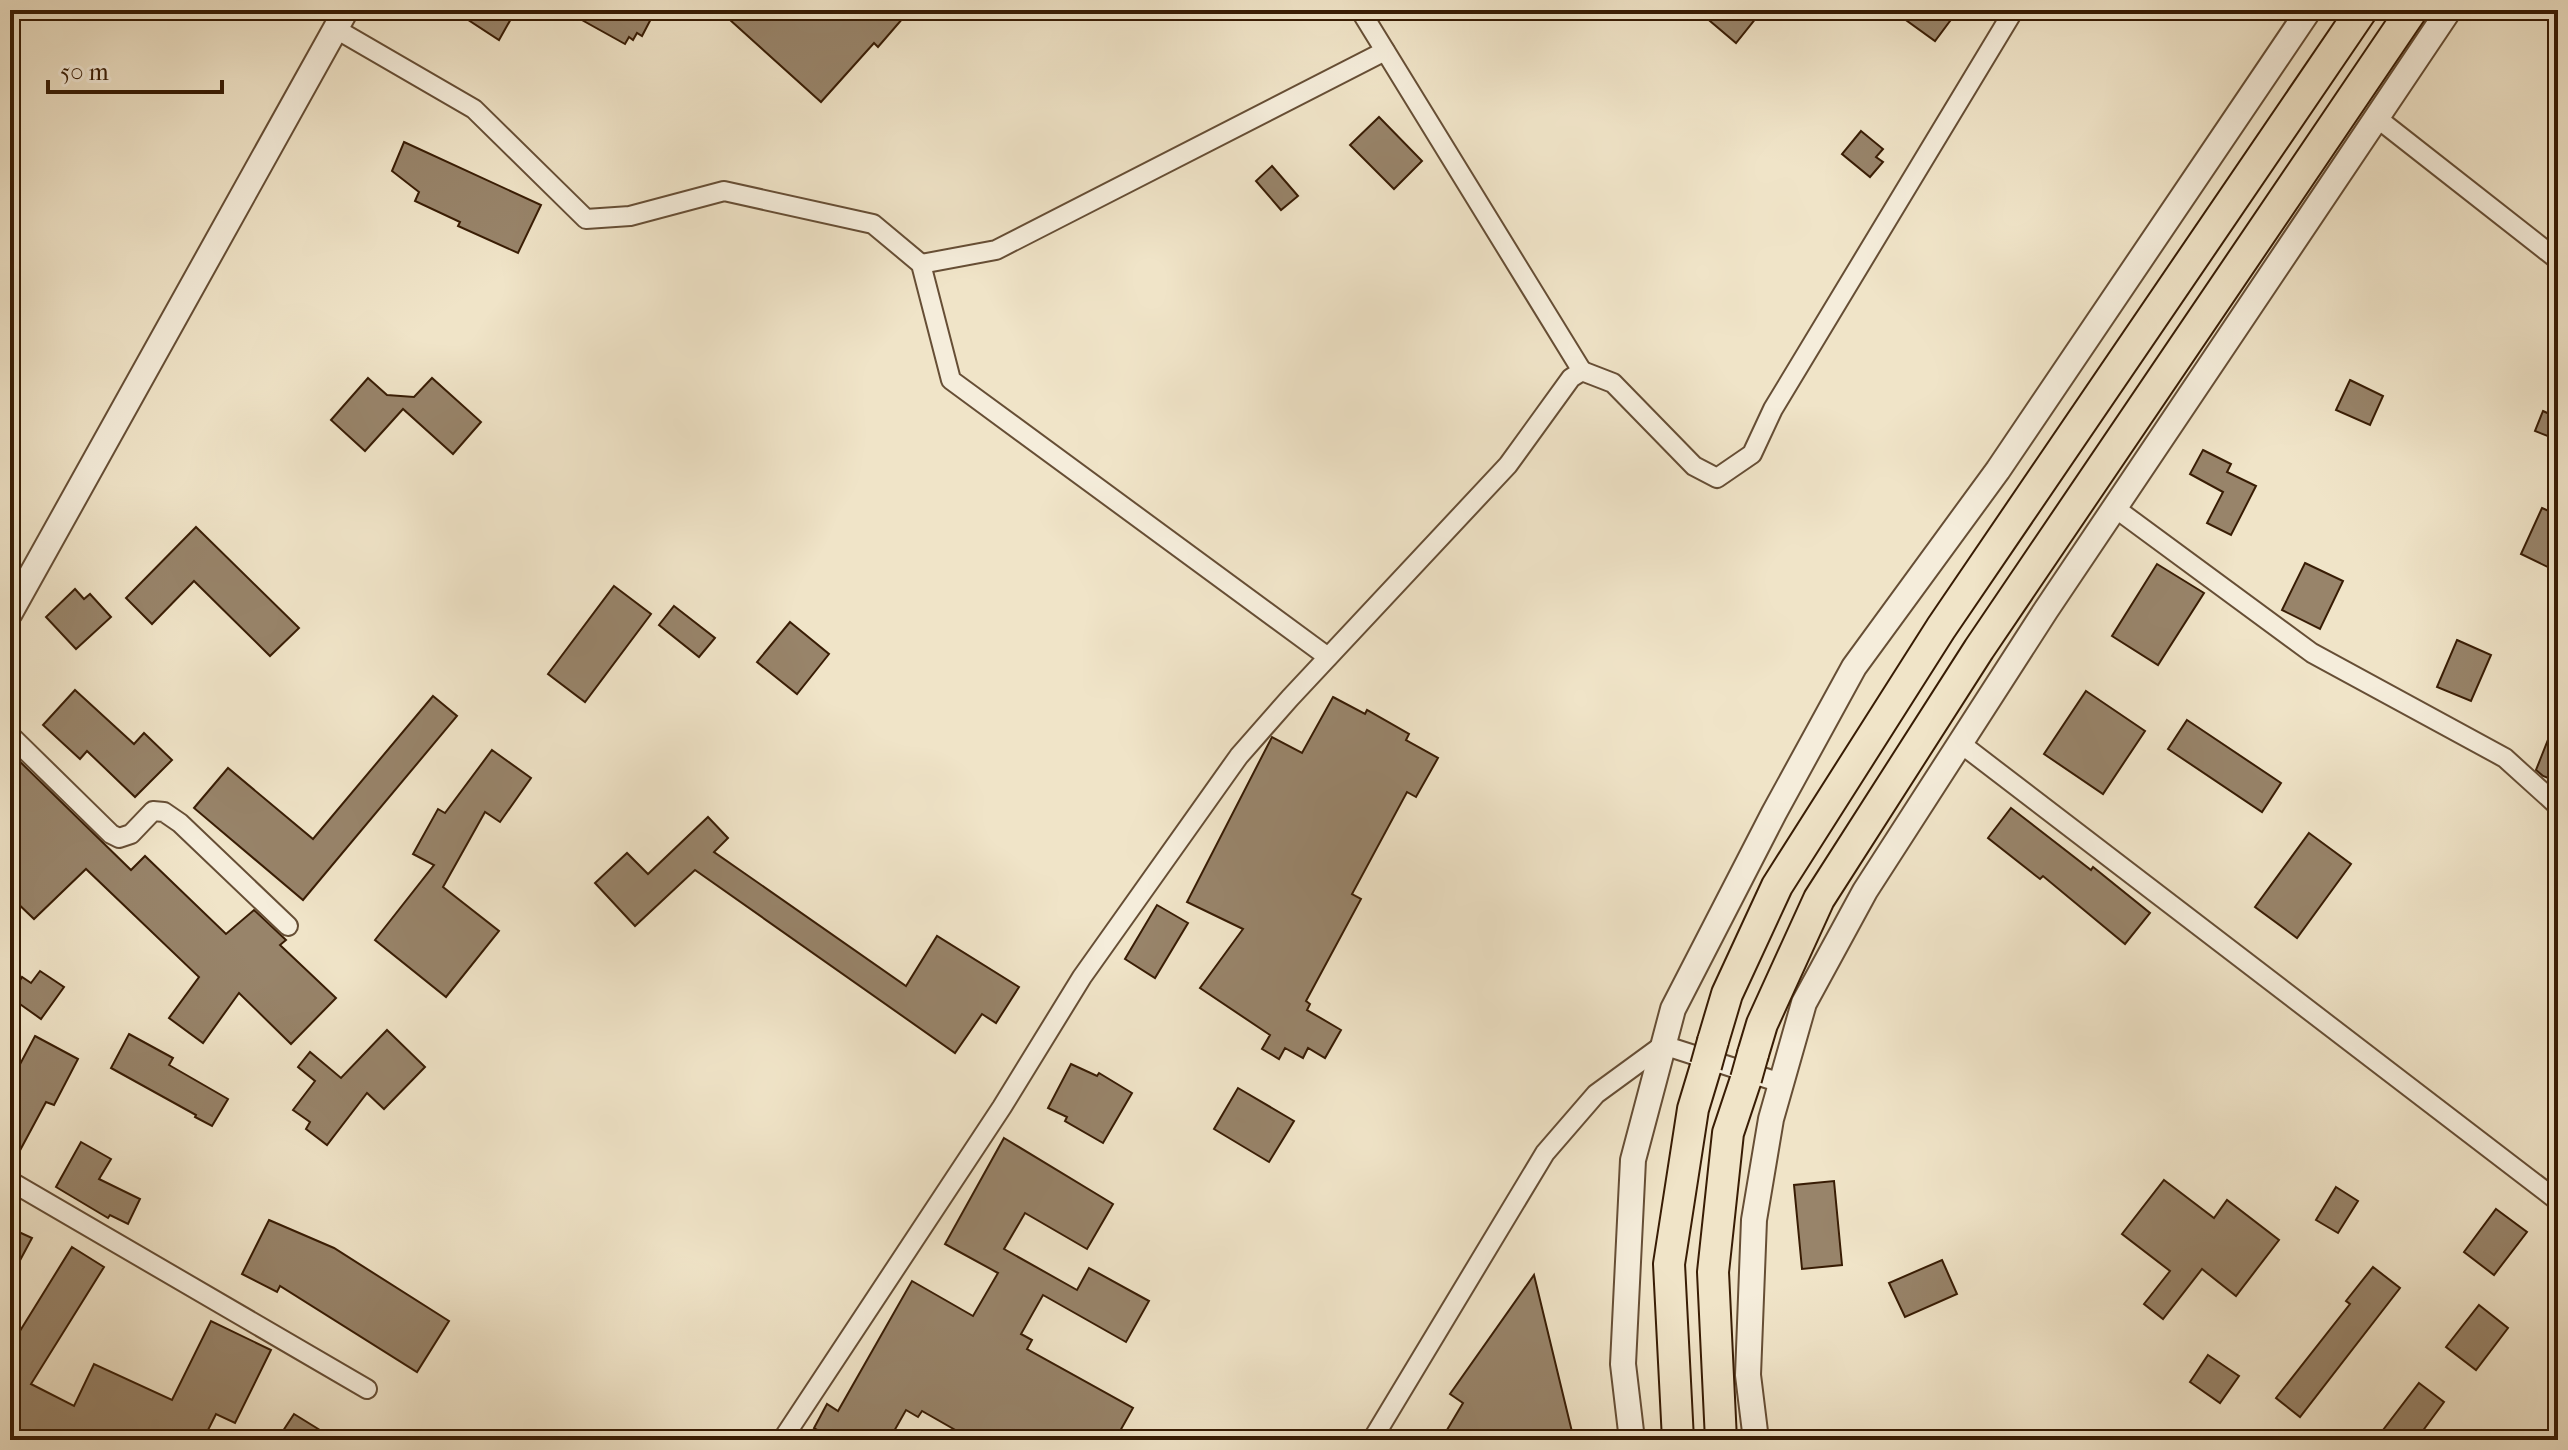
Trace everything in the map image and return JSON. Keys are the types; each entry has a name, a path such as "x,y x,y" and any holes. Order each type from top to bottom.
{"highway":[{"path":"1678,1440 1669,1264 1693,1109 1727,994 1777,886 1941,628 2362,10"},
{"path":"1721,1440 1713,1272 1728,1133 1762,1024 1819,899 1979,649 2412,10"}],"street":[{"path":"1360,10 1582,371 1613,383 1694,466 1717,478 1752,454 1773,409 2010,12"},
{"path":"1632,1440 1623,1364 1633,1160 1673,1009 1774,813 1854,667 1998,470 2309,10"},
{"path":"1756,1440 1748,1375 1754,1220 1771,1119 1804,1003 1865,891 1960,743 2449,10"},
{"path":"10,613 341,20 474,109 586,219 630,216 724,191 873,224 921,264 951,380 1328,657"},
{"path":"921,264 996,250 1385,51"},
{"path":"2377,118 2558,260"},
{"path":"782,1440 1002,1107 1082,977 1239,756 1508,465 1571,378 1582,371"},
{"path":"2115,508 2312,653 2505,758 2558,806"},
{"path":"10,735 111,834 119,838 131,834 153,811 164,812 180,823 288,926"},
{"path":"1960,743 2558,1201"},
{"path":"1663,1045 1781,1083"},
{"path":"1372,1440 1545,1153 1596,1094 1663,1045"},
{"path":"10,1181 367,1389"}],"building":[{"path":"453,10 516,10 499,40"},
{"path":"564,10 639,10 652,17 642,36 637,33 633,40 629,37 625,44"},
{"path":"719,10 910,10 878,47 874,43 821,102"},
{"path":"1697,10 1747,10 1756,18 1736,43"},
{"path":"1892,10 1935,10 1950,21 1935,41"},
{"path":"1379,117 1422,161 1394,189 1350,145"},
{"path":"1861,131 1883,149 1876,157 1883,162 1870,177 1842,154"},
{"path":"404,142 541,205 518,253 458,226 460,222 415,201 419,192 392,171"},
{"path":"1272,166 1298,196 1281,210 1256,181"},
{"path":"368,378 387,395 414,397 432,378 481,422 453,454 403,409 365,451 331,420"},
{"path":"2350,380 2383,396 2370,425 2336,410"},
{"path":"2543,411 2558,418 2558,440 2535,431"},
{"path":"2203,450 2231,464 2227,472 2256,486 2231,535 2207,523 2223,492 2190,474"},
{"path":"2542,508 2558,515 2558,572 2521,554"},
{"path":"196,527 299,628 270,656 194,581 152,624 126,598"},
{"path":"2305,563 2343,581 2320,629 2282,610"},
{"path":"2157,564 2204,593 2158,665 2112,636"},
{"path":"614,586 651,614 585,702 548,674"},
{"path":"75,589 84,599 90,594 111,617 76,649 46,617"},
{"path":"674,606 715,638 699,657 659,625"},
{"path":"790,622 829,654 797,694 757,662"},
{"path":"2457,640 2491,655 2471,701 2437,687"},
{"path":"75,690 134,744 144,733 172,760 135,797 87,751 80,759 43,725"},
{"path":"2086,691 2145,731 2103,794 2044,754"},
{"path":"433,696 457,716 303,900 194,808 228,768 313,839"},
{"path":"1333,697 1365,714 1367,710 1409,734 1406,740 1438,758 1416,797 1407,792 1352,894 1361,899 1306,1001 1310,1004 1307,1010 1341,1030 1325,1058 1308,1048 1303,1058 1285,1048 1279,1059 1262,1049 1270,1035 1200,988 1243,929 1187,902 1272,737 1302,753"},
{"path":"2558,717 2558,782 2536,770"},
{"path":"2187,720 2281,783 2262,812 2168,749"},
{"path":"492,750 531,778 500,822 485,812 443,887 499,931 446,997 375,940 434,865 413,854 438,809 445,813"},
{"path":"10,752 131,870 145,856 226,934 254,910 286,940 280,945 336,998 291,1044 239,993 203,1043 169,1018 199,977 86,869 34,919 10,896"},
{"path":"2011,808 2150,913 2125,944 2043,876 2040,879 1988,838"},
{"path":"708,817 728,838 714,852 906,986 937,936 1019,987 996,1023 982,1014 955,1053 695,870 635,926 595,883 627,853 648,874"},
{"path":"2309,833 2351,864 2297,938 2255,907"},
{"path":"1157,905 1188,923 1155,978 1125,959"},
{"path":"40,971 64,987 41,1019 10,997 22,977 31,983"},
{"path":"387,1030 425,1067 384,1109 367,1093 327,1145 306,1129 310,1122 293,1110 315,1081 298,1067 310,1052 341,1078"},
{"path":"129,1034 173,1058 169,1065 228,1099 212,1126 111,1068"},
{"path":"35,1036 78,1059 54,1105 46,1102 10,1169 10,1083"},
{"path":"1071,1064 1097,1076 1099,1073 1132,1093 1103,1143 1065,1121 1067,1117 1048,1108"},
{"path":"1238,1088 1294,1121 1269,1162 1214,1129"},
{"path":"1004,1138 1113,1204 1087,1249 1025,1213 1004,1249 1077,1290 1089,1268 1149,1301 1126,1342 1043,1295 1021,1334 1032,1340 1027,1349 1133,1408 1115,1440 973,1440 922,1411 918,1417 906,1410 889,1440 835,1440 814,1428 827,1404 838,1411 912,1281 973,1316 998,1273 945,1244"},
{"path":"81,1142 111,1159 99,1179 140,1199 128,1224 110,1215 108,1218 56,1187"},
{"path":"2164,1180 2214,1218 2227,1200 2279,1240 2236,1296 2202,1269 2163,1319 2144,1304 2170,1271 2122,1234"},
{"path":"1834,1181 1842,1265 1802,1269 1794,1185"},
{"path":"2336,1187 2358,1201 2338,1233 2316,1220"},
{"path":"2496,1209 2527,1232 2494,1275 2464,1252"},
{"path":"269,1220 334,1248 449,1321 417,1372 280,1286 277,1292 242,1274"},
{"path":"10,1228 32,1238 10,1279"},
{"path":"72,1247 104,1267 31,1384 74,1406 94,1364 172,1400 211,1321 271,1350 235,1423 216,1414 203,1440 38,1440 10,1425 10,1347"},
{"path":"1942,1260 1957,1294 1905,1317 1889,1283"},
{"path":"2373,1267 2400,1288 2300,1417 2276,1398 2350,1304 2346,1301"},
{"path":"1534,1275 1574,1440 1441,1440 1463,1403 1450,1394"},
{"path":"2479,1305 2508,1328 2476,1370 2446,1347"},
{"path":"2208,1355 2239,1376 2220,1403 2190,1382"},
{"path":"2419,1383 2444,1402 2416,1440 2396,1440 2383,1430"},
{"path":"294,1414 336,1440 277,1440"}]}
